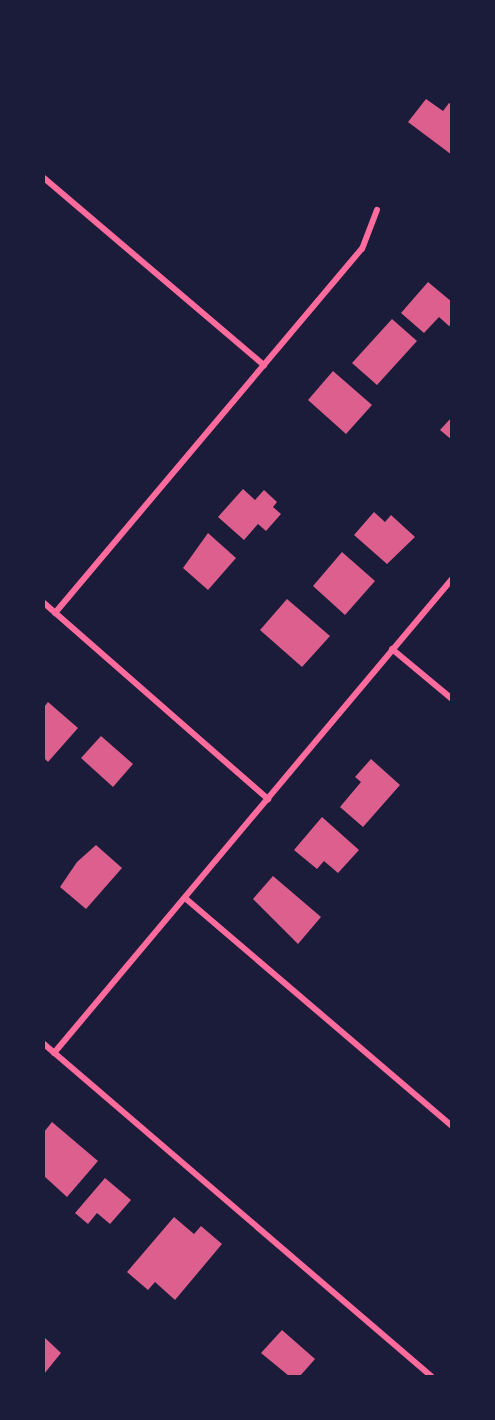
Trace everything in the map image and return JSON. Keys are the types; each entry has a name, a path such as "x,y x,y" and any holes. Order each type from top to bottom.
{"street":[{"path":"44,178 264,366"},
{"path":"55,613 362,249 377,210"},
{"path":"54,1053 452,579"},
{"path":"44,603 268,799"},
{"path":"392,649 452,699"},
{"path":"185,898 452,1126"},
{"path":"44,1044 431,1377"}],"building":[{"path":"426,99 443,111 449,103 452,105 452,155 408,122"},
{"path":"428,282 452,302 452,324 449,326 439,317 424,333 401,313"},
{"path":"392,319 417,341 377,385 352,363"},
{"path":"333,371 372,405 346,434 308,400"},
{"path":"452,417 452,440 440,430"},
{"path":"243,489 255,500 264,490 277,502 273,507 281,514 266,531 258,524 244,540 218,517"},
{"path":"374,512 385,522 391,515 415,537 387,564 354,535"},
{"path":"208,533 236,558 208,590 183,568"},
{"path":"342,552 375,581 345,615 313,586"},
{"path":"287,599 330,636 302,667 260,630"},
{"path":"48,702 78,728 48,762 44,758 44,707"},
{"path":"101,736 133,764 113,787 81,758"},
{"path":"371,759 400,785 363,827 340,807 361,782 355,777"},
{"path":"322,817 359,850 338,873 324,861 317,869 294,850"},
{"path":"96,845 122,868 86,909 60,887 77,862"},
{"path":"273,876 321,917 298,944 253,899"},
{"path":"52,1122 98,1161 67,1197 44,1176 44,1132"},
{"path":"105,1178 131,1200 110,1224 97,1213 88,1224 75,1213"},
{"path":"174,1217 194,1234 201,1226 222,1244 175,1300 155,1282 148,1290 127,1272"},
{"path":"282,1330 315,1359 300,1376 289,1376 261,1353"},
{"path":"44,1337 61,1353 44,1374"}]}
